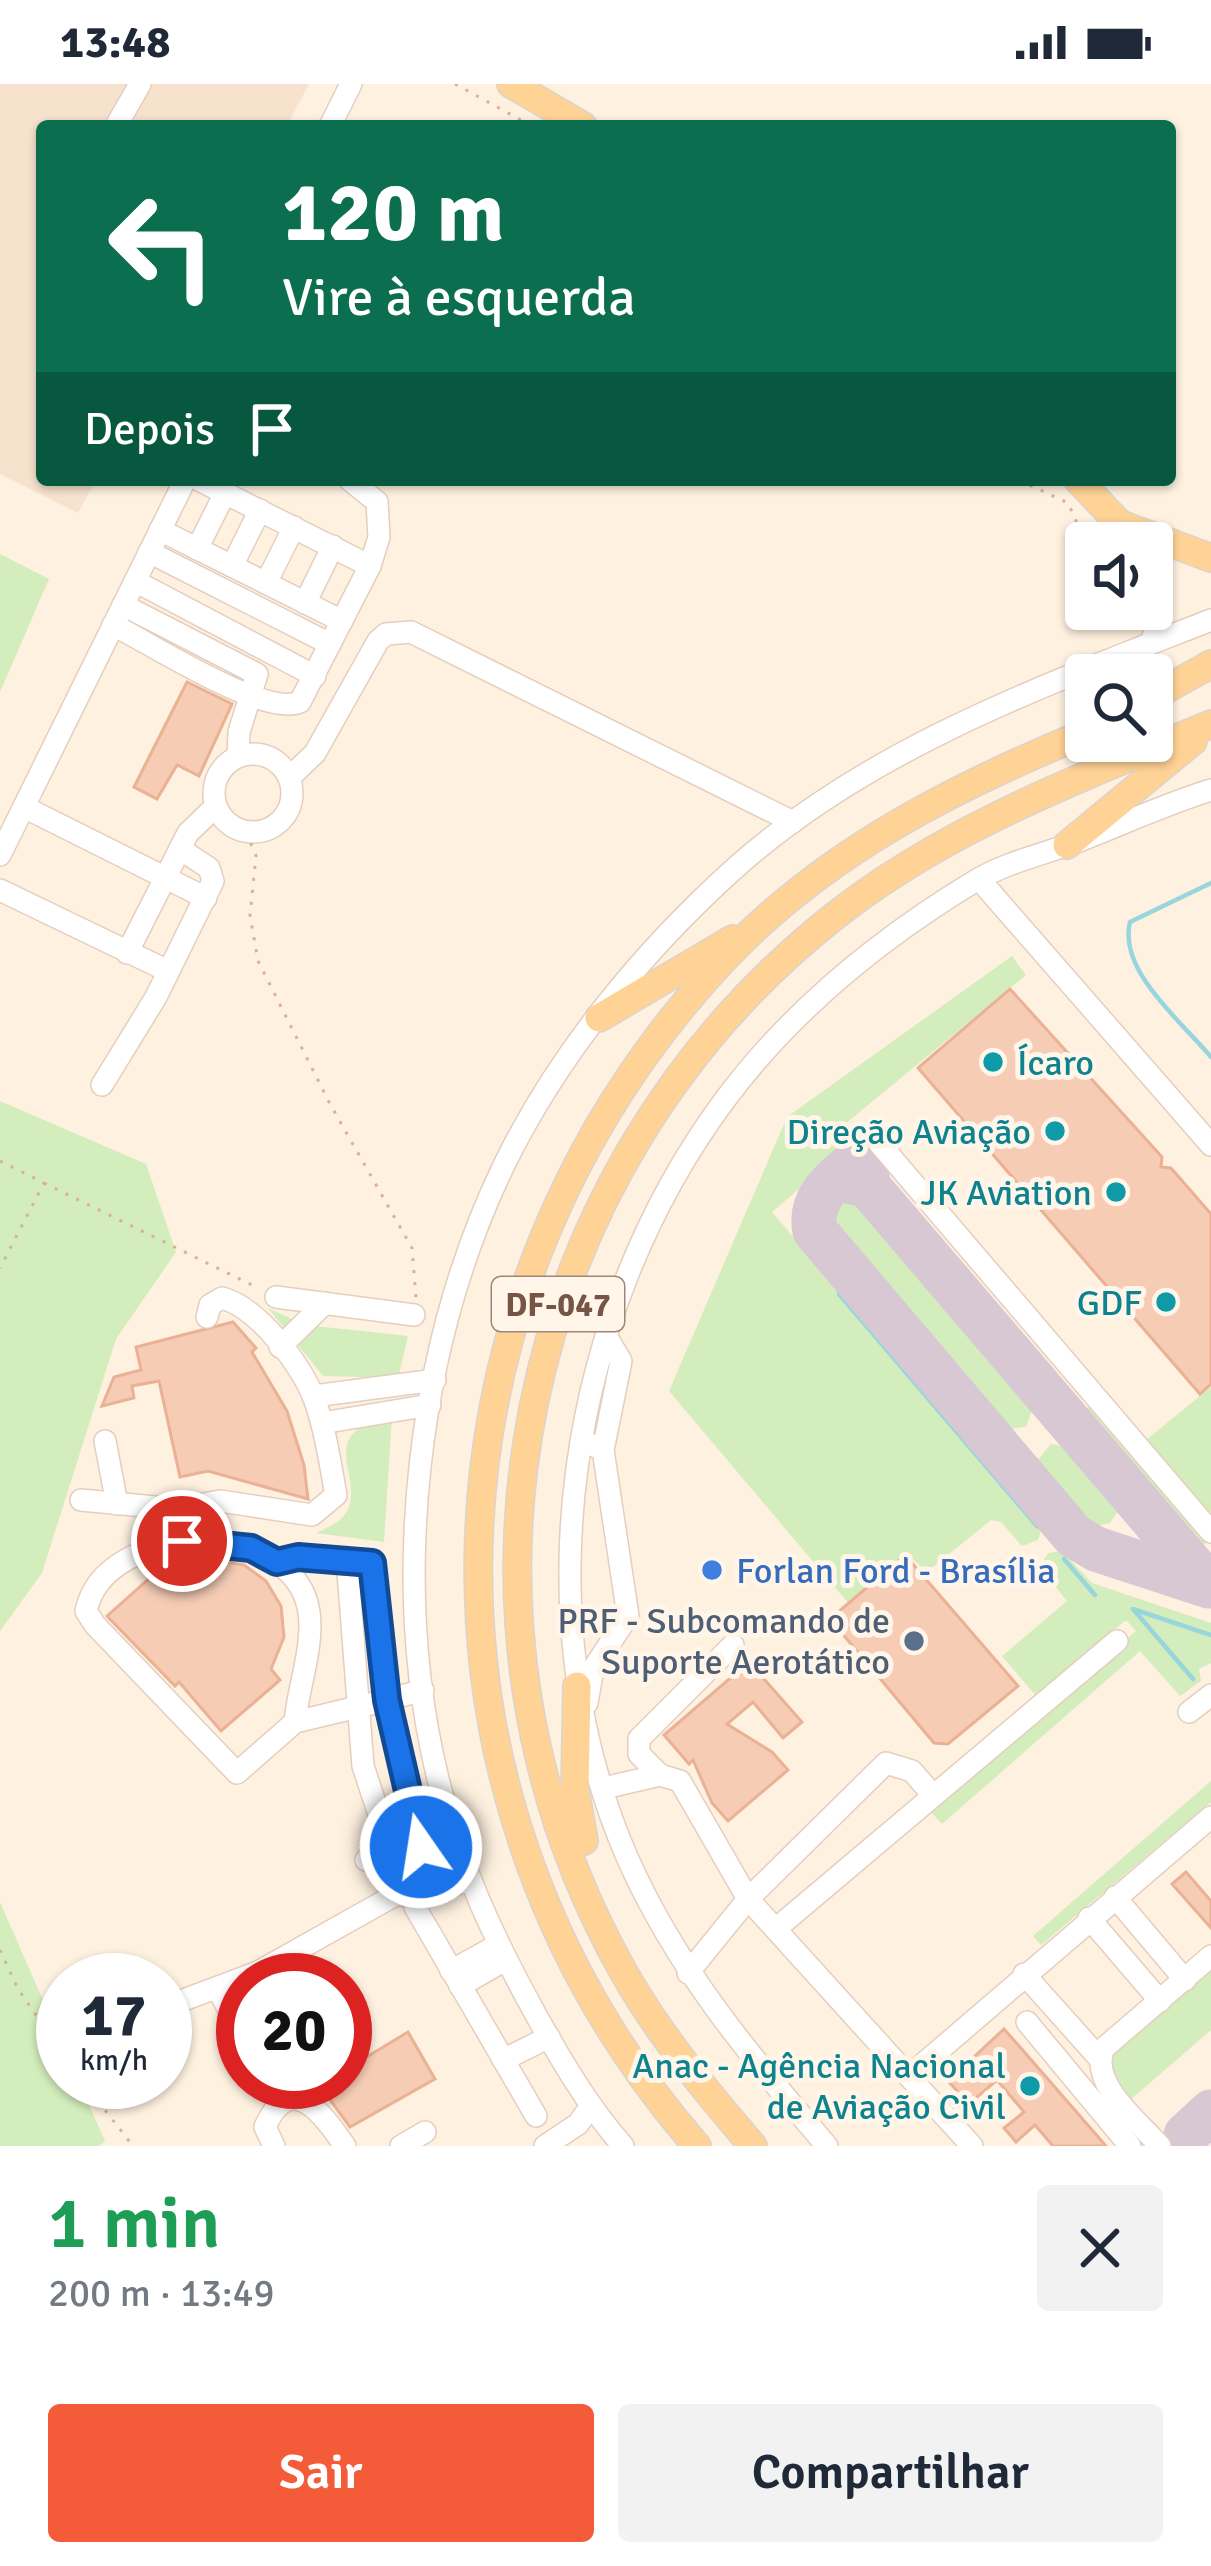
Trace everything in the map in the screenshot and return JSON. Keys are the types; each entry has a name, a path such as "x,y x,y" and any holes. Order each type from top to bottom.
{"main road":[{"path":"511,84 573,120"},
{"path":"1083,486 1115,522"},
{"path":"1173,547 1211,558"},
{"path":"1173,685 1211,664"},
{"path":"1173,699 1211,685"},
{"path":"1067,845 1211,725"},
{"name":"DF-047","path":"753,2146 657,2026 615,1955 585,1894 543,1768 520,1629 518,1498 543,1351 611,1184 648,1117 734,1008 833,917 967,832 1211,725"},
{"name":"DF-047","path":"698,2146 629,2057 559,1932 503,1778 478,1626 478,1490 512,1321 576,1168 683,1005 758,926 817,876 943,796 1065,742"},
{"path":"598,1018 758,926"},
{"path":"577,1686 578,1814 615,1955"},
{"path":"629,2057 674,2146"}],"street":[{"path":"119,120 140,84"},
{"path":"333,120 351,84"},
{"path":"0,855 181,486"},
{"path":"211,486 370,566"},
{"path":"253,697 293,706 315,676 370,566 381,515 377,502 357,486"},
{"path":"197,548 225,493"},
{"path":"232,566 260,510"},
{"path":"266,583 295,527"},
{"path":"160,530 342,621"},
{"path":"305,603 333,546"},
{"path":"149,552 330,644"},
{"path":"135,581 315,676"},
{"path":"118,615 250,669 259,677 239,732 238,757 215,782 216,806 223,818 246,832 260,832 284,817 292,791 289,778 273,760 238,757"},
{"path":"619,2145 548,2037 501,1953 469,1880 423,1690 417,1502 430,1406 454,1305 505,1164 561,1069 648,953 794,822 914,747 1211,620"},
{"path":"1143,646 1152,630"},
{"path":"289,778 332,728 378,641 386,634 411,632 794,822"},
{"path":"827,2146 728,2031 688,1972 625,1852 584,1715 577,1686 568,1577 607,1336 651,1222 724,1101 829,989 884,943 1012,861 1211,790"},
{"path":"127,952 179,849 199,818 216,806"},
{"path":"24,807 206,898"},
{"path":"102,1085 206,898 213,873 179,849"},
{"path":"979,879 1211,1145"},
{"path":"0,890 168,971"},
{"path":"879,1143 1211,1532"},
{"path":"275,1297 414,1315"},
{"path":"81,1500 176,1509 220,1501 311,1515 336,1495 314,1396 280,1347 241,1303 222,1298 210,1305 208,1317"},
{"path":"280,1347 325,1303"},
{"path":"314,1396 435,1380"},
{"path":"357,1390 361,1417"},
{"path":"322,1424 430,1406"},
{"path":"105,1441 117,1504"},
{"path":"584,1715 592,1669 628,1616 593,1445"},
{"path":"295,1722 309,1611 299,1588 277,1562 251,1548 205,1544 142,1549 95,1590 86,1611 234,1772 295,1722 423,1690"},
{"path":"277,1562 347,1558 372,1563 387,1700 421,1847"},
{"path":"347,1558 363,1766 392,1854"},
{"path":"778,1927 931,1793 1117,1641"},
{"path":"660,1775 639,1754 639,1738 733,1645"},
{"path":"1189,1712 1211,1695"},
{"path":"688,1972 748,1899 886,1763 913,1772 931,1793"},
{"path":"604,1788 660,1775 680,1780 748,1899 972,2146"},
{"path":"909,2076 1211,1817"},
{"path":"366,1860 455,1837"},
{"path":"298,1953 397,1894 416,1898 469,1880"},
{"path":"1114,1897 1185,1980"},
{"path":"416,1898 415,1907 536,2116"},
{"path":"1089,1918 1160,2001"},
{"path":"456,1978 501,1953"},
{"path":"1100,2058 1104,2048 1211,1956"},
{"path":"1024,1974 1100,2058 1104,2079 1160,2146"},
{"path":"1027,2022 1130,2146"},
{"path":"503,2060 548,2037"},
{"path":"274,2146 266,2127 271,2116 280,2106 301,2100 318,2107 345,2146"},
{"path":"547,2145 578,2124 591,2106"},
{"path":"401,2146 425,2132"}],"path":[{"path":"455,84 521,120"},
{"path":"1032,486 1068,503 1077,522"},
{"path":"1132,630 1143,646"},
{"path":"246,832 256,856 250,915 258,961 329,1104 412,1248 418,1280 414,1315"},
{"path":"0,1161 275,1297"},
{"path":"0,1268 44,1183"},
{"path":"0,1950 36,2015"},
{"path":"104,2109 133,2146"}],"shaded area":[{"path":"0,84 309,84 290,120 36,120 36,486 93,486 78,513 0,474"}],"green space":[{"path":"0,554 49,579 0,692"},
{"path":"1012,956 1026,975 834,1133 847,1148 772,1212 1042,1527 1038,1540 1022,1546 1001,1522 991,1520 927,1572 908,1555 849,1604 669,1391 787,1117"},
{"path":"0,1101 146,1164 176,1252 116,1339 42,1573 0,1631"},
{"path":"847,1200 868,1209 1017,1382 1032,1410 1026,1427 999,1430 979,1415 830,1232 829,1218"},
{"path":"268,1308 305,1325 408,1336 398,1378 323,1376"},
{"path":"1211,1387 1211,1511 1209,1513 1145,1441"},
{"path":"1089,1407 1206,1542 1202,1547 1187,1540 1088,1429 1080,1416"},
{"path":"392,1416 384,1542 316,1533 338,1521 349,1506 347,1448 352,1435 366,1424"},
{"path":"1051,1444 1073,1451 1102,1477 1119,1510 1110,1523 1084,1528 1053,1496 1036,1462"},
{"path":"1062,1551 1092,1583 1211,1623 1211,1663 1199,1669 1201,1681 1180,1696 1140,1651 942,1824 930,1811 1136,1631 1126,1620 1036,1696 1002,1656 1067,1601 1040,1567 1048,1553"},
{"path":"1211,1781 1211,1802 1041,1945 1033,1936"},
{"path":"0,1902 36,1984 36,2109 91,2109 105,2141 99,2146 0,2146"},
{"path":"1211,1965 1211,2030 1129,2101 1111,2082 1108,2056"}],"building":[{"path":"187,682 232,704 199,776 177,765 157,799 134,787"},
{"path":"1010,989 1162,1157 1161,1167 1171,1168 1211,1214 1211,1384 1200,1394 918,1068"},
{"path":"233,1322 256,1348 252,1352 287,1411 304,1465 308,1499 208,1471 180,1477 159,1381 132,1386 134,1398 102,1406 114,1377 141,1370 136,1347"},
{"name":"PRF - Subcomando de Suporte Aerotático","path":"905,1555 1018,1686 948,1744 934,1743 830,1619"},
{"path":"170,1560 185,1569 214,1560 244,1565 266,1581 281,1606 284,1637 271,1669 280,1680 221,1731 179,1682 175,1686 107,1616"},
{"path":"749,1662 802,1722 783,1738 753,1702 727,1724 772,1752 788,1770 728,1821 712,1803 693,1760 689,1764 664,1735"},
{"path":"1186,1872 1211,1901 1211,1928 1172,1884"},
{"name":"Anac - Agência Nacional de Aviação Civil","path":"1004,2029 1106,2146 1053,2146 1035,2125 1016,2142 1004,2128 1024,2112 997,2080 969,2104 948,2081"},
{"path":"408,2032 435,2079 350,2127 337,2109 372,2109 372,2054"}],"waterway":[{"path":"1211,883 1130,922 1129,940 1155,995 1211,1057"},
{"path":"839,1294 1037,1526"},
{"path":"1064,1559 1095,1595"},
{"path":"1193,1679 1133,1609 1211,1635"}],"taxiway":[{"path":"867,1185 867,1152 821,1196 815,1231 1074,1536 1096,1549 1209,1586"},
{"path":"841,1180 867,1185 1208,1584"},
{"path":"1186,2135 1211,2112"}],"place":[{"name":"Ícaro","path":"993,1062"},
{"name":"Direção Aviação","path":"1055,1131"},
{"name":"JK Aviation","path":"1116,1192"},
{"name":"GDF","path":"1166,1302"},
{"name":"Forlan Ford - Brasília","path":"712,1570"},
{"name":"PRF - Subcomando de Suporte Aerotático","path":"914,1641"},
{"name":"Anac - Agência Nacional de Aviação Civil","path":"1030,2086"}],"route":[{"path":"182,1541 251,1548 277,1562 298,1557 372,1563 387,1700 421,1847"}]}
